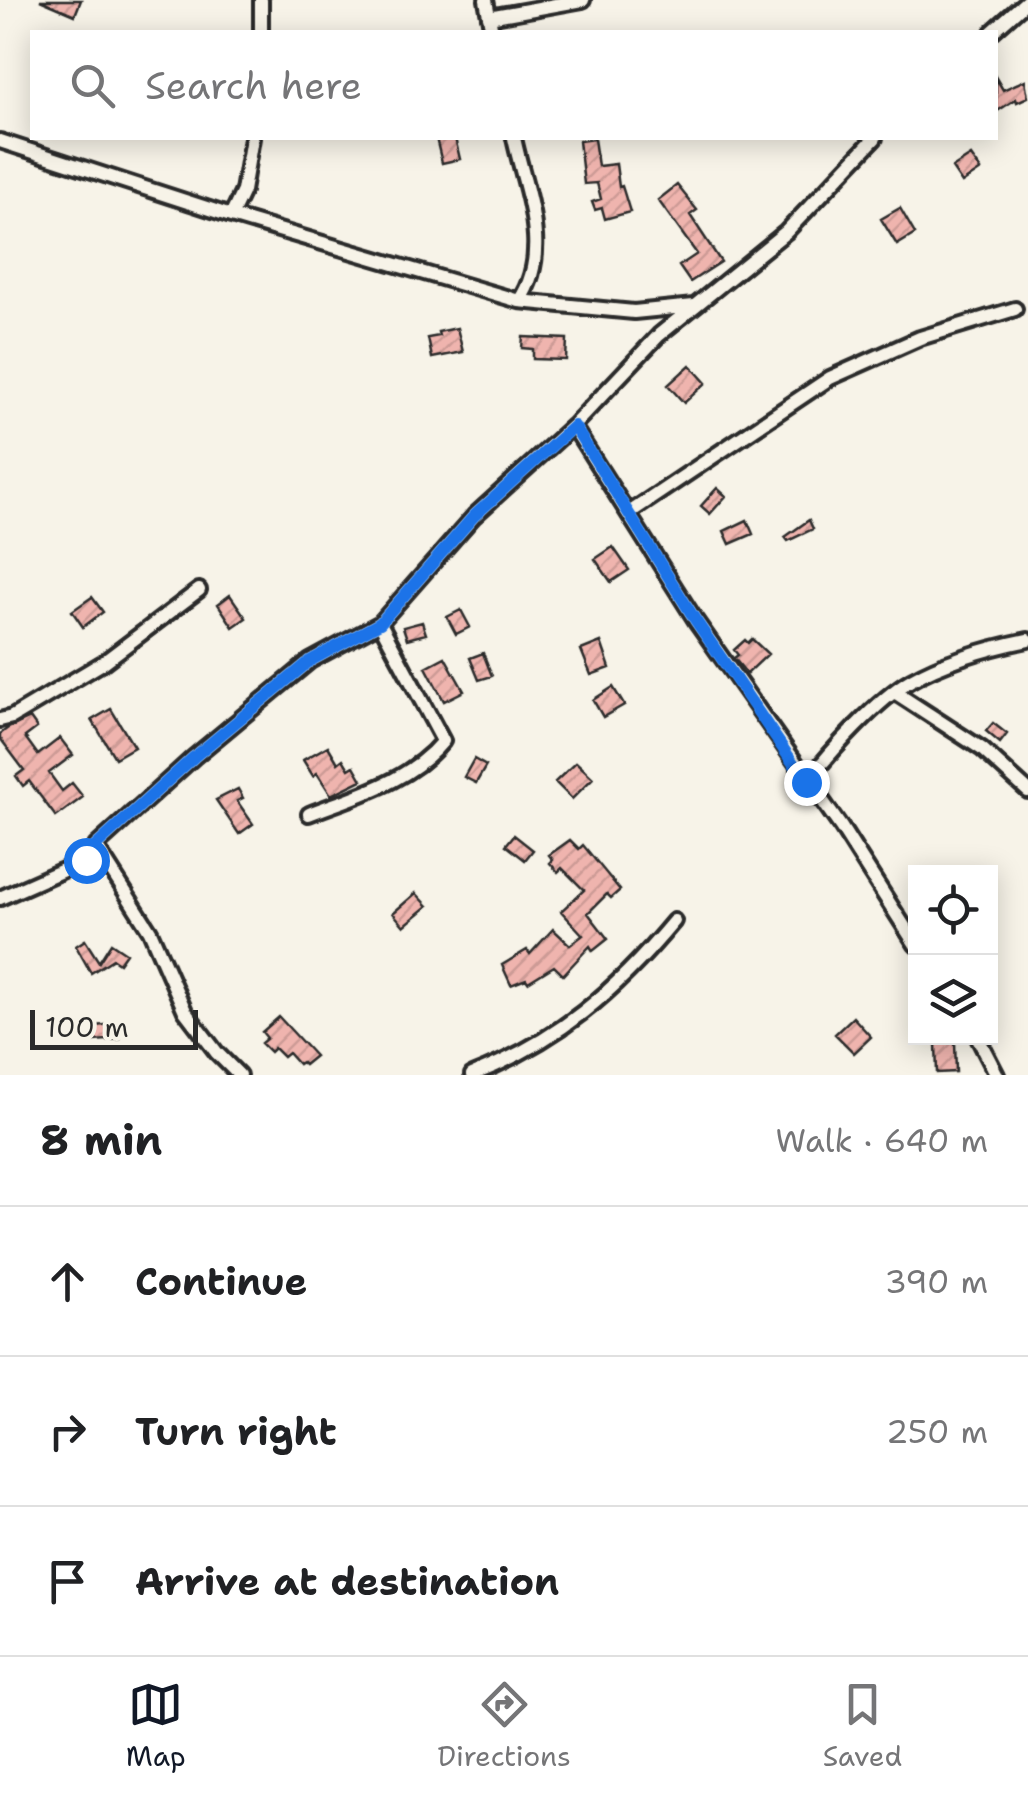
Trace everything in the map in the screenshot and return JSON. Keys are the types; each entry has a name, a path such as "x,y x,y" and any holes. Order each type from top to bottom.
{"street":[{"path":"260,0 261,30"},
{"path":"486,0 492,30"},
{"path":"489,17 583,0"},
{"path":"994,30 1028,0"},
{"path":"231,216 244,191 252,140"},
{"path":"514,140 534,221 536,253 530,284 519,301"},
{"path":"0,898 86,860 96,846 194,757 310,661 380,623 474,516 574,426 659,335 786,232 873,140"},
{"path":"0,141 231,216 519,301 634,312 697,306"},
{"path":"629,513 830,378 920,338 1015,309"},
{"path":"574,426 696,621 841,828 908,933"},
{"path":"0,720 12,717 104,662 199,590"},
{"path":"309,814 401,778 428,760 443,741 380,623"},
{"path":"806,782 833,748 908,682 926,672 1028,640"},
{"path":"896,693 982,749 1028,791"},
{"path":"96,846 150,931 185,1010 238,1075"},
{"path":"472,1075 520,1056 578,1016 632,972 674,921"},
{"path":"982,1045 998,1075"}],"building":[{"path":"40,0 81,0 75,15"},
{"path":"1025,80 1028,97 1017,102 1016,99 998,111 998,81 1003,90"},
{"path":"436,140 455,140 460,159 442,163"},
{"path":"594,140 598,166 616,164 619,187 622,186 630,212 605,219 602,208 595,210 592,202 601,199 597,183 584,184 579,141"},
{"path":"971,156 981,170 962,183 952,168"},
{"path":"677,185 697,210 690,215 721,262 690,282 679,266 697,254 658,200"},
{"path":"900,208 915,234 897,245 881,219"},
{"path":"457,328 463,352 432,358 428,338"},
{"path":"523,337 567,339 566,360 533,359 533,349 522,348"},
{"path":"690,365 706,383 684,403 668,385"},
{"path":"717,488 726,496 710,514 701,506"},
{"path":"747,520 753,534 730,544 724,531"},
{"path":"809,520 813,529 788,541 785,537"},
{"path":"613,547 629,570 611,582 595,559"},
{"path":"230,595 246,618 233,627 218,604"},
{"path":"92,597 103,612 83,627 72,611"},
{"path":"461,610 470,627 456,634 447,617"},
{"path":"422,622 426,634 407,639 403,627"},
{"path":"752,639 768,654 747,674 734,658 738,655 734,650"},
{"path":"601,642 610,668 591,675 581,650"},
{"path":"483,653 492,676 479,680 470,658"},
{"path":"445,657 464,691 444,701 426,667"},
{"path":"613,687 624,705 603,717 593,700"},
{"path":"111,709 134,747 115,758 92,720"},
{"path":"30,718 37,728 25,737 38,755 60,738 73,755 49,773 62,791 72,783 83,797 56,817 29,781 23,786 16,776 24,770 0,738 8,728"},
{"path":"993,723 1007,734 1000,743 986,731"},
{"path":"328,746 338,763 343,759 349,769 354,766 362,780 331,795 303,760"},
{"path":"474,759 486,766 476,783 464,777"},
{"path":"576,762 593,778 572,799 555,782"},
{"path":"238,789 243,798 237,801 253,824 239,834 216,800"},
{"path":"514,835 533,850 525,860 506,845"},
{"path":"570,840 579,849 583,845 620,890 611,898 607,894 588,913 608,939 593,951 590,946 563,975 554,966 528,982 526,979 511,985 502,965 527,950 530,954 553,929 570,945 583,935 561,911 584,890 562,868 558,872 550,863 553,860 549,855"},
{"path":"416,893 428,906 404,926 393,913"},
{"path":"85,940 99,962 111,943 126,953 119,963 113,959 91,973 76,946"},
{"path":"279,1017 315,1056 304,1065 288,1053 283,1057 274,1048 270,1052 261,1043 267,1038 262,1032"},
{"path":"853,1017 871,1037 854,1053 835,1034"},
{"path":"119,1024 120,1039 95,1041 93,1026"},
{"path":"936,1045 955,1045 956,1072 937,1073"}],"route":[{"path":"86,860 96,846 194,757 310,661 380,623 474,516 574,426 649,549 806,782"}]}
